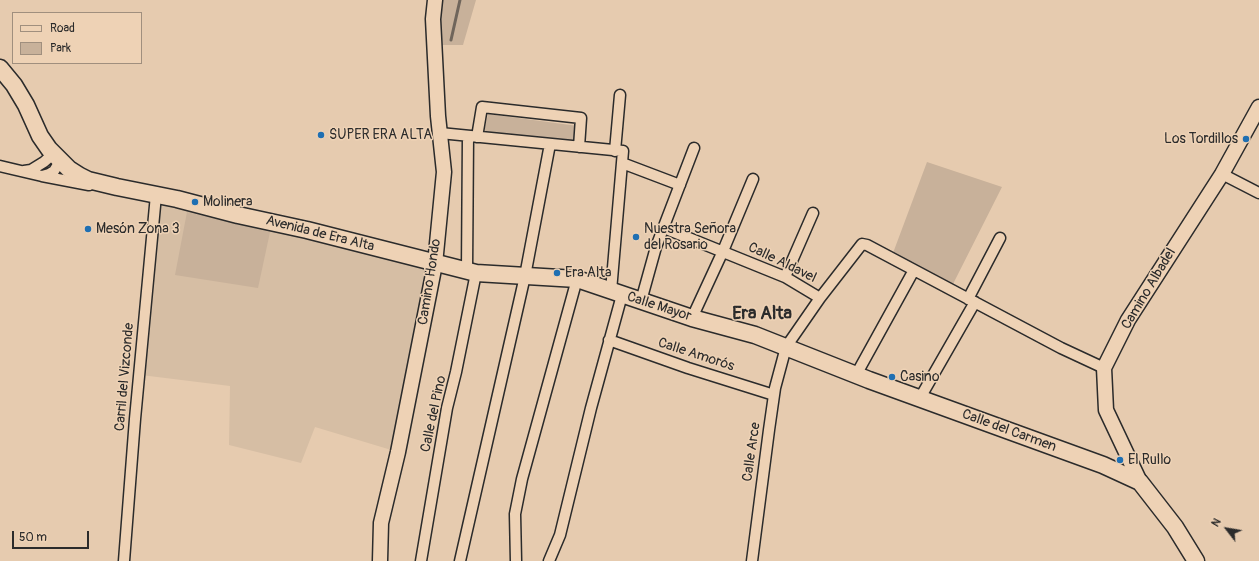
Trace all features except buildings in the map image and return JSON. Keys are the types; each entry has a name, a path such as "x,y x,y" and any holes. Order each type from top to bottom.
{"main road":[{"name":"Camino Hondo","path":"380,561 381,522 399,445 435,264 444,172 440,134 433,18 435,0"},
{"name":"Avenida de Era Alta","path":"0,68 14,85 26,105 40,136 56,157 80,176 98,183 177,199 238,215 307,230 435,264"},
{"name":"Camino Albadel","path":"1140,482 1106,410 1104,368 1128,320 1222,174 1259,108"},
{"name":"Calle Mayor","path":"435,264 471,272 577,279 692,318 754,335 786,347"},
{"name":"Calle del Carmen","path":"786,347 1103,465 1140,482 1175,527 1196,561"}],"street":[{"path":"614,150 620,95"},
{"name":"Calle del Pino","path":"421,561 447,408 456,372 471,272 472,137 482,107 581,118 579,147"},
{"path":"440,134 623,151 617,293 609,340 560,535 549,561"},
{"path":"460,561 525,276 550,144"},
{"path":"641,301 656,247 694,148"},
{"path":"24,171 31,170 56,157"},
{"path":"42,176 54,171 56,157"},
{"path":"622,164 680,185"},
{"path":"0,166 81,184 90,185 98,183"},
{"path":"1222,174 1259,193"},
{"path":"692,318 754,179"},
{"name":"Carril del Vizconde","path":"124,561 135,419 156,195"},
{"path":"785,277 813,213"},
{"name":"Calle Aldavel","path":"664,228 785,277 820,298"},
{"path":"920,398 972,300 1000,238"},
{"path":"786,347 820,298 862,244 867,245 1061,348 1104,368"},
{"path":"856,374 914,270"},
{"path":"516,561 515,514 522,478 577,279"},
{"name":"Calle Amorós","path":"609,340 688,368 774,395"},
{"name":"Calle Arce","path":"752,561 774,395 786,347"}],"shaded area":[{"path":"159,195 435,264 398,452 315,427 301,463 229,445 230,386 141,375"}],"green space":[{"path":"440,0 476,0 463,45 442,45 438,27"},
{"path":"488,114 578,126 575,143 484,132"},
{"path":"927,162 1002,187 953,284 893,253"},
{"path":"187,212 270,232 258,288 175,275"}],"waterway":[{"path":"451,40 460,0"}],"place":[{"name":"SUPER ERA ALTA","path":"321,135"},
{"name":"Los Tordillos","path":"1246,139"},
{"name":"Molinera","path":"195,202"},
{"name":"Mesón Zona 3","path":"88,229"},
{"name":"Nuestra Señora del Rosario","path":"636,237"},
{"name":"Era Alta","path":"557,273"},
{"name":"Casino","path":"892,377"},
{"name":"El Rullo","path":"1120,460"}],"district":[{"name":"Era Alta","path":"762,314"}]}
